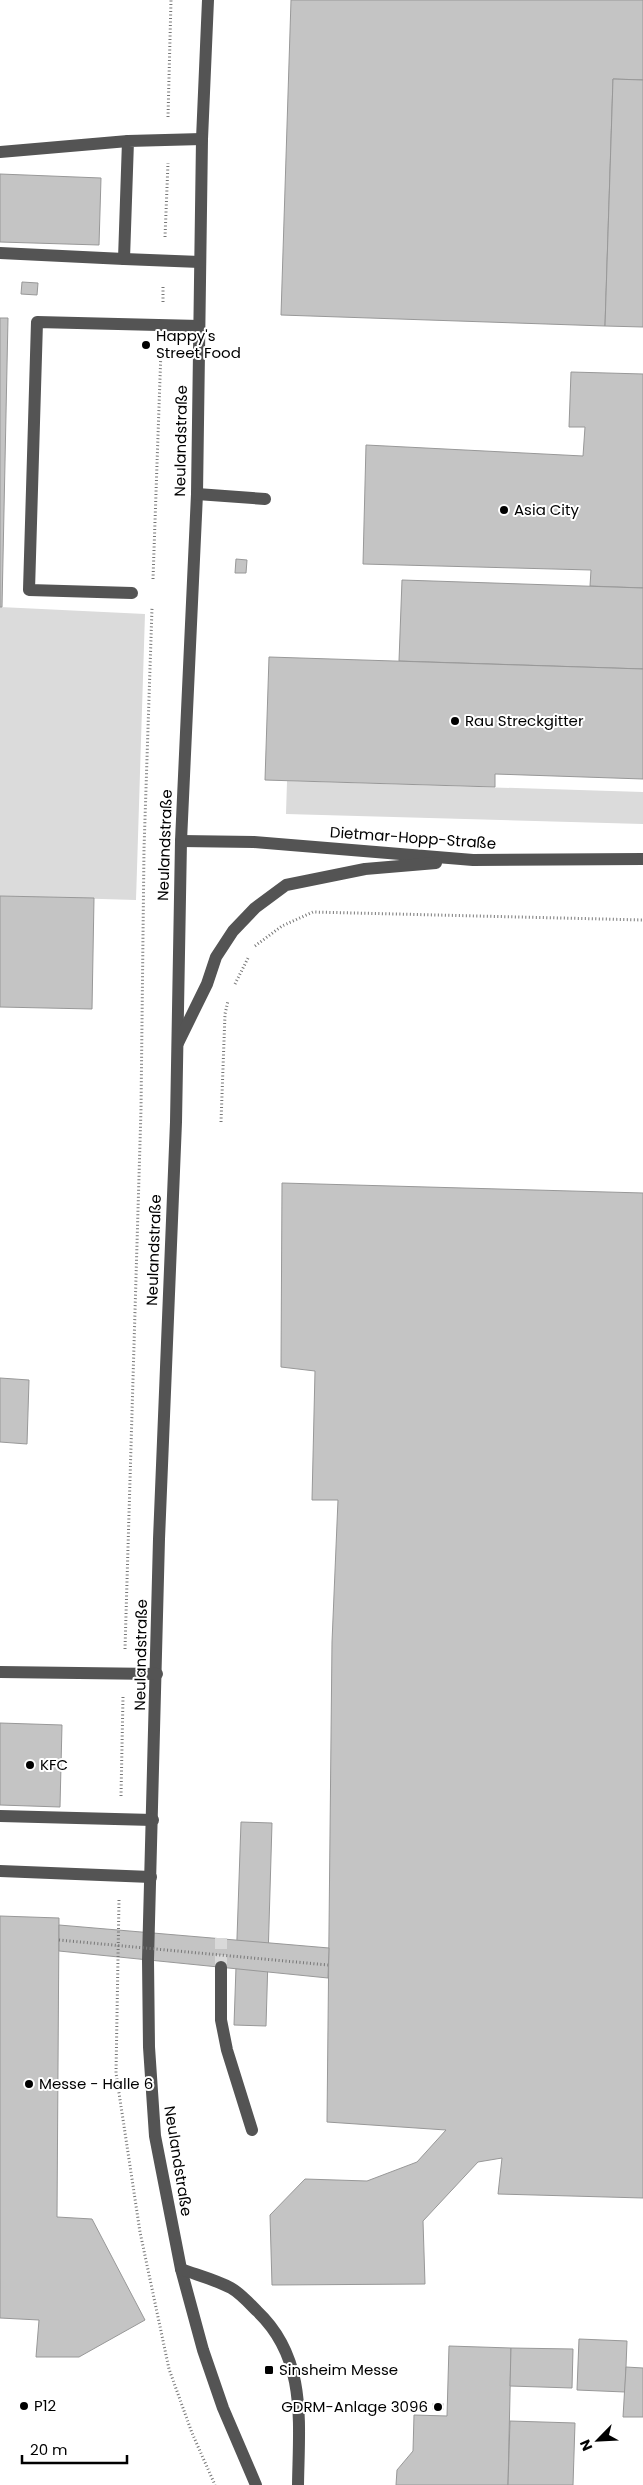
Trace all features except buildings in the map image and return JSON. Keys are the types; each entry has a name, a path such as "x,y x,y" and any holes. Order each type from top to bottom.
{"street":[{"name":"Neulandstraße","path":"208,0 202,139 197,494 181,841 176,1122 159,1539 149,2048 155,2136 181,2269 203,2350 223,2408 256,2485"},
{"path":"0,152 128,140 202,139"},
{"path":"124,259 128,140"},
{"path":"0,253 200,262"},
{"path":"132,593 29,590 37,322 199,326"},
{"path":"197,494 265,499"},
{"name":"Dietmar-Hopp-Straße","path":"181,841 254,842 474,860 643,859"},
{"path":"176,1047 207,984 216,957 233,930 255,908 286,885 365,869 474,860"},
{"path":"0,1672 157,1674"},
{"path":"0,1816 153,1820"},
{"path":"0,1871 151,1878"},
{"path":"221,1967 221,2020 227,2050 252,2130"},
{"path":"181,2269 231,2288 267,2320 284,2344 291,2361 298,2391 298,2485"}],"path":[{"path":"153,582 171,0"},
{"path":"143,918 152,602"},
{"path":"234,987 252,949 282,926 313,912 643,920"},
{"path":"221,1122 225,1014 230,995"},
{"path":"59,1940 328,1965"}],"shaded area":[{"path":"0,607 145,614 136,900 0,896"},
{"path":"287,781 643,792 643,824 286,814"}],"tunnel":[{"path":"221,1938 221,1967"}],"place":[{"name":"Happy's Street Food","path":"146,345"},
{"name":"Asia City","path":"504,510"},
{"name":"Rau Streckgitter","path":"455,721"},
{"name":"KFC","path":"30,1765"},
{"name":"Messe - Halle 6","path":"29,2084"},
{"name":"Sinsheim Messe","path":"269,2370"},
{"name":"P12","path":"24,2406"},
{"name":"GDRM-Anlage 3096","path":"438,2407"}]}
